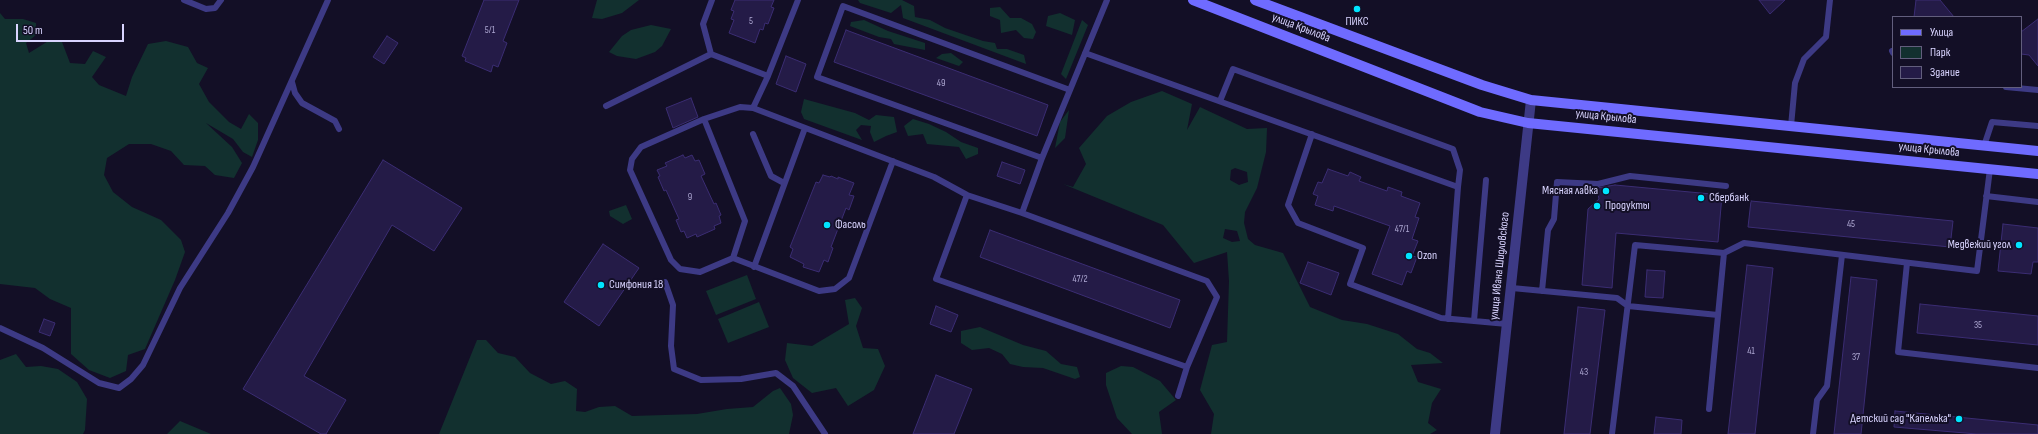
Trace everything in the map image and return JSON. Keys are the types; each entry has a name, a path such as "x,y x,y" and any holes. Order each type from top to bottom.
{"main road":[{"name":"улица Крылова","path":"1193,0 1480,112 1528,123 2038,174"},
{"name":"улица Крылова","path":"1255,0 1482,85 1531,100 2038,151"}],"street":[{"name":"улица Ивана Шидловского","path":"1495,434 1512,288 1531,100"}],"lane":[{"path":"184,0 206,10 215,8 221,0"},
{"path":"0,328 48,351 99,383 119,388 131,379 143,365 180,288 238,193 271,128 328,0"},
{"path":"711,54 703,24 712,0"},
{"path":"753,108 768,76 798,0"},
{"path":"1022,213 1042,158 1107,0"},
{"path":"1790,126 1795,83 1804,59 1826,37 1830,0"},
{"path":"1042,158 816,77 843,6 1070,90"},
{"path":"1085,53 1458,187"},
{"path":"606,106 711,54 768,76"},
{"path":"1220,101 1233,70 1453,149 1460,170 1448,319"},
{"path":"292,82 295,93 302,103 335,121 339,129"},
{"path":"2017,88 2038,90"},
{"path":"893,161 849,278 836,289 819,291 733,258 700,272 680,268 671,260 630,170 632,159 640,147 704,120 740,107 753,108 893,161 934,177 967,195 1022,213 1207,281 1217,297 1187,368 1178,396"},
{"path":"704,120 745,221 733,258"},
{"path":"1984,146 1992,122 2038,126"},
{"path":"754,267 805,128"},
{"path":"753,134 771,176 784,183"},
{"path":"1312,134 1288,205 1298,223 1363,248 1350,284 1448,319 1507,324"},
{"path":"1612,434 1635,245 1724,253 1744,243 1977,271 1990,169"},
{"path":"1542,291 1548,230 1554,219 1557,182 1598,184 1630,176 1726,186"},
{"path":"1474,321 1486,180"},
{"path":"967,195 936,279 1187,368"},
{"path":"1986,196 2038,202"},
{"path":"1709,409 1724,253"},
{"path":"1813,434 1817,400 1827,386 1842,255"},
{"path":"1907,263 1898,352 2038,368"},
{"path":"665,282 673,305 671,346 674,369 701,380 741,379 776,373 793,386 825,434"},
{"path":"1512,288 1617,298 1628,306 1718,315"}],"green space":[{"path":"597,0 639,0 622,13 602,19 592,18"},
{"path":"858,0 902,0 914,6 915,17 930,20 945,28 983,41 995,43 997,49 1007,49 1024,55 1026,64 903,18 901,5 891,13 860,3"},
{"path":"1000,7 1010,18 1021,18 1032,24 1036,32 1033,39 1024,38 1016,30 1001,33 1000,20 990,16 990,8"},
{"path":"0,13 5,19 23,19 36,23 36,35 26,43 29,53 50,40 62,42 70,63 85,64 93,51 106,57 92,77 99,85 126,96 132,77 148,44 166,41 188,47 197,63 208,68 199,84 209,102 229,122 241,129 249,114 258,123 258,140 252,157 243,152 233,139 206,123 232,147 242,163 234,178 215,175 205,166 184,165 171,151 151,144 129,144 107,158 104,175 113,192 132,207 161,220 181,240 185,252 175,280 145,349 128,355 126,371 110,378 89,370 71,354 71,308 50,299 35,288 0,284"},
{"path":"1060,13 1075,20 1072,35 1046,26 1048,16"},
{"path":"864,20 888,31 925,43 925,50 894,44 891,39 879,37 850,26 851,22"},
{"path":"1082,20 1088,25 1066,79 1061,74"},
{"path":"651,25 671,29 662,46 655,52 636,59 617,56 609,52 622,36 631,30"},
{"path":"951,53 963,62 959,66 936,58 942,54"},
{"path":"1162,91 1192,104 1187,130 1200,107 1247,129 1267,128 1266,152 1257,188 1245,212 1244,223 1248,239 1255,245 1283,253 1310,307 1342,320 1367,324 1398,334 1417,349 1430,353 1443,363 1411,365 1418,382 1441,389 1432,403 1428,423 1437,430 1430,434 1211,434 1214,414 1200,390 1212,345 1227,342 1229,281 1227,252 1194,263 1163,225 1063,184 1073,187 1086,164 1079,148 1107,116 1131,102","holes":["1235,168 1247,172 1248,182 1239,185 1230,180 1231,170","1225,229 1237,231 1240,241 1232,242 1223,238"]},
{"path":"804,99 855,113 869,120 876,115 894,117 897,132 874,142 870,132 871,126 861,125 856,130 862,140 804,119 801,112"},
{"path":"1069,110 1065,138 1055,148 1060,122"},
{"path":"913,119 929,124 946,132 961,142 978,148 978,154 966,159 959,147 927,144 923,134 908,136 904,126"},
{"path":"626,205 632,219 623,224 610,216 609,211"},
{"path":"747,275 756,299 716,315 706,291"},
{"path":"855,298 862,308 856,326 863,348 878,349 885,366 874,390 848,406 836,388 812,393 793,378 785,360 787,343 812,346 849,324 845,300"},
{"path":"759,302 769,327 728,343 718,319"},
{"path":"980,327 1023,345 1046,351 1061,364 1077,367 1080,377 1075,379 1043,368 1023,367 1010,364 1002,354 989,348 972,350 961,343 961,331"},
{"path":"477,340 486,340 498,353 515,357 530,373 551,384 565,381 577,389 576,411 585,412 599,407 615,406 632,416 697,414 727,409 753,407 773,391 780,388 791,404 793,415 789,434 439,434"},
{"path":"16,354 26,367 41,366 58,369 77,382 87,399 85,430 83,434 0,434 0,360"},
{"path":"1121,366 1133,367 1160,381 1176,400 1159,412 1162,434 1132,434 1117,418 1106,385 1106,373"},
{"path":"180,421 211,434 167,434"}],"building":[{"path":"484,0 519,0 503,41 507,43 498,67 493,65 491,72 465,61 466,58 462,56"},
{"path":"735,0 774,0 771,7 774,8 768,24 765,23 763,30 760,29 755,43 729,33 734,20 731,19 734,11 731,10"},
{"path":"1759,0 1785,0 1770,14"},
{"path":"1916,0 1940,0 1953,16 1914,16"},
{"path":"2038,19 2038,66 2029,55 2022,54 2022,31"},
{"path":"846,30 1048,105 1037,136 834,62"},
{"path":"387,36 398,43 384,64 373,57"},
{"path":"786,56 806,64 796,92 776,84"},
{"path":"691,98 698,117 673,128 666,108"},
{"path":"683,155 685,158 692,155 695,161 699,160 705,174 701,176 714,204 716,203 721,215 719,216 721,223 714,226 715,229 697,237 696,234 687,238 684,231 681,232 676,220 679,219 666,190 664,191 658,177 660,176 657,170 667,166 665,163"},
{"path":"383,160 462,208 434,251 392,225 304,376 346,400 326,434 321,434 243,389"},
{"path":"1002,162 1025,170 1020,184 997,176"},
{"path":"1328,169 1348,176 1350,172 1361,177 1359,181 1387,191 1388,187 1402,192 1401,196 1420,203 1415,217 1419,218 1412,239 1418,241 1412,256 1417,257 1411,273 1407,271 1402,285 1372,274 1390,226 1334,206 1333,211 1315,205 1318,196 1313,194 1318,182 1322,183"},
{"path":"823,175 838,179 838,177 854,183 849,195 854,196 849,210 846,208 831,247 833,248 828,262 824,260 819,272 803,267 804,264 790,257 793,249 790,247 816,182 819,183"},
{"path":"1615,185 1722,195 1718,242 1616,233 1612,288 1582,285 1588,209 1599,199 1597,188"},
{"path":"1751,201 1953,221 1950,247 1748,227"},
{"name":"Медвежий угол","path":"2003,224 2038,228 2038,262 2033,262 2031,274 1998,271"},
{"path":"990,230 1180,300 1170,328 980,257"},
{"name":"Симфония 18","path":"603,244 639,268 599,326 564,302"},
{"path":"1308,262 1339,273 1331,295 1300,283"},
{"path":"1747,265 1773,268 1755,434 1728,434"},
{"path":"1647,270 1665,271 1663,298 1645,297"},
{"path":"1851,277 1877,280 1861,434 1834,434"},
{"path":"1920,304 2038,316 2038,345 1917,333"},
{"path":"936,306 958,315 951,332 930,324"},
{"path":"1578,307 1605,310 1590,434 1564,434"},
{"path":"44,319 55,323 50,336 39,332"},
{"path":"936,375 972,389 954,434 913,434"},
{"path":"1895,411 2038,425 2038,434 1977,434 1894,427"},
{"path":"1656,417 1682,420 1681,434 1654,434"}],"place":[{"name":"ПИКС","path":"1357,9"},
{"name":"Мясная лавка","path":"1606,191"},
{"name":"Сбербанк","path":"1701,198"},
{"name":"Продукты","path":"1597,206"},
{"name":"Фасоль","path":"827,225"},
{"name":"Медвежий угол","path":"2019,245"},
{"name":"Ozon","path":"1409,256"},
{"name":"Симфония 18","path":"601,285"},
{"name":"Детский сад \"Капелька\"","path":"1959,419"}]}
